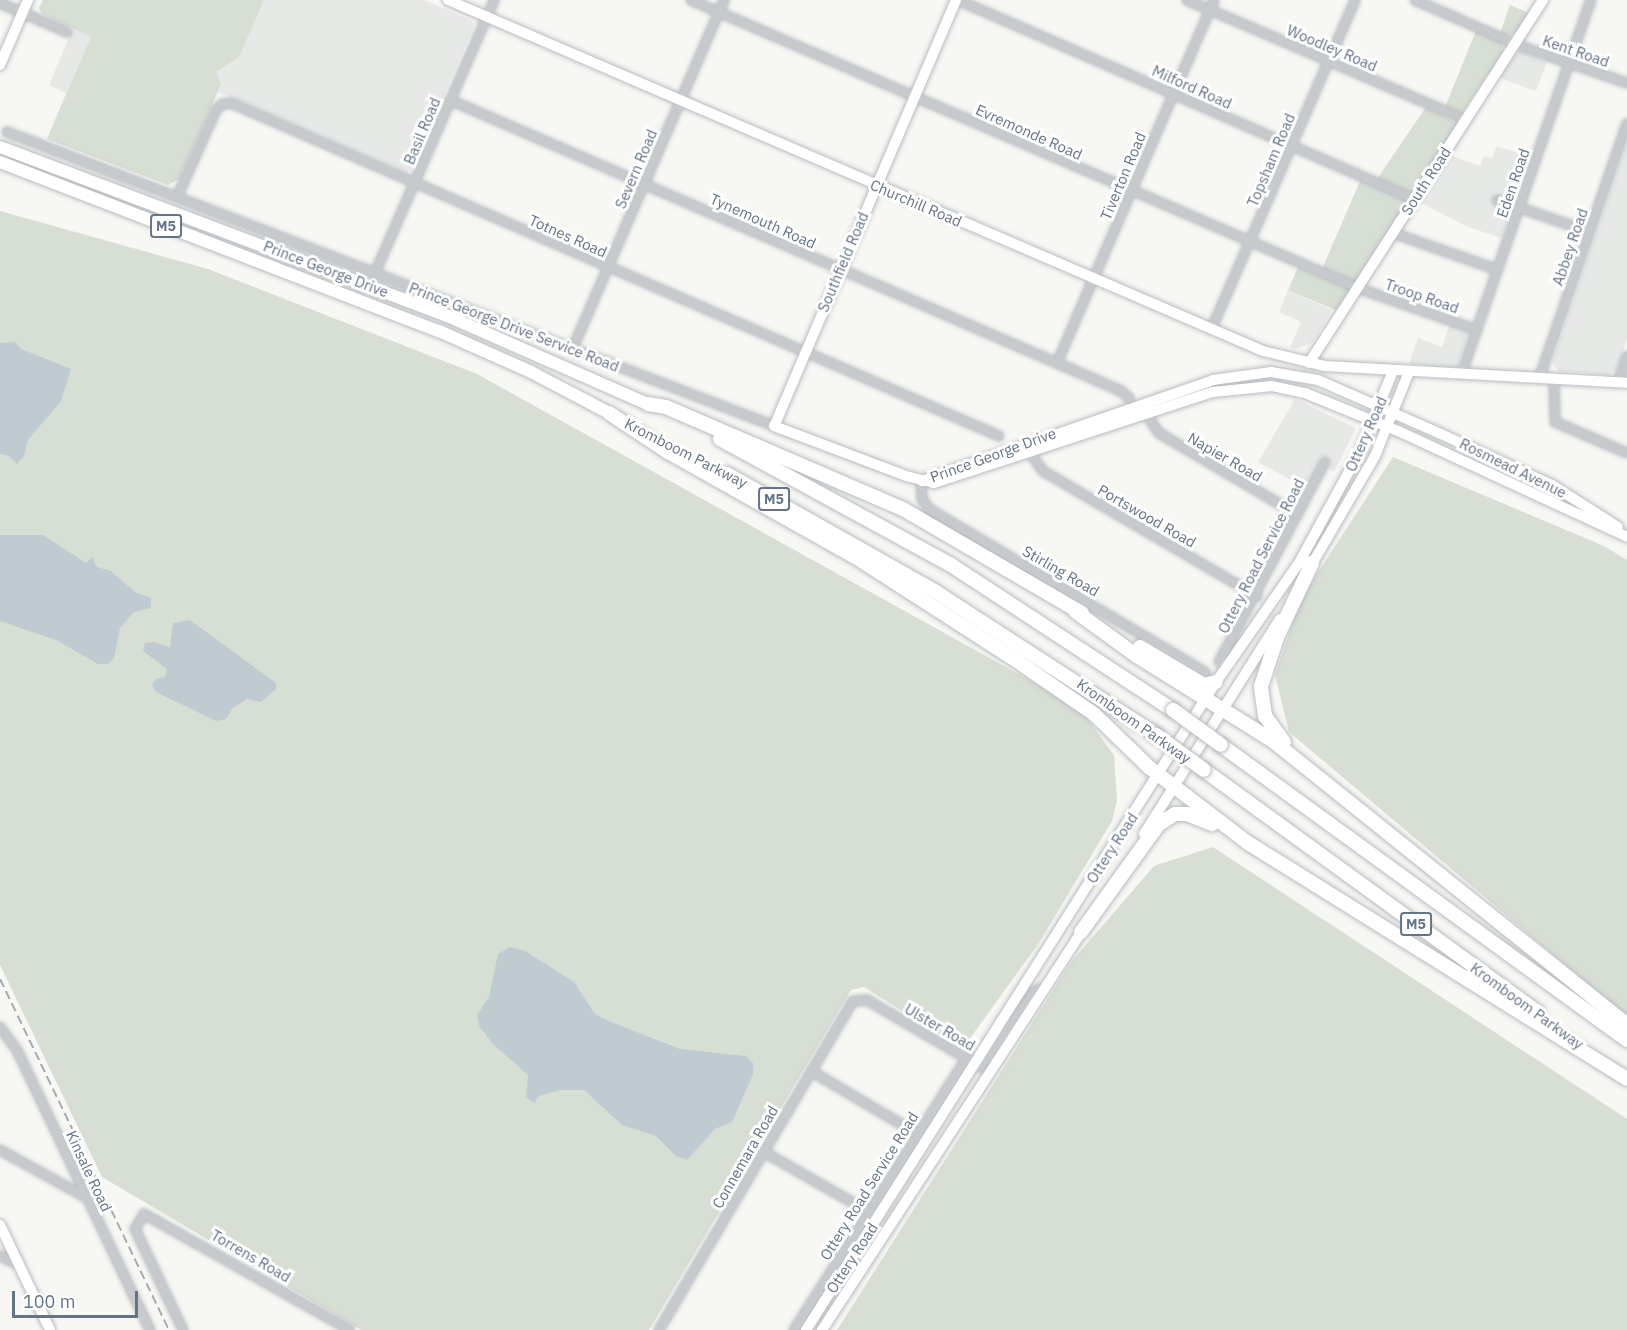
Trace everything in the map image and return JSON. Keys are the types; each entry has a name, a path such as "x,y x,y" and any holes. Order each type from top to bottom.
{"highway":[{"name":"Kromboom Parkway","path":"648,404 786,473 924,550 1042,622 1173,710 1627,1040"},
{"path":"648,404 666,407 903,509 1204,685 1216,682"},
{"name":"Kromboom Parkway","path":"609,413 774,499 910,576 1156,735 1627,1079"},
{"path":"609,413 668,452 862,561 1020,663 1094,714 1159,774 1248,843"},
{"path":"1305,765 1272,729 1261,694 1278,635 1312,563"},
{"path":"1076,611 1305,765 1627,1025"},
{"path":"1081,933 1159,824 1168,817 1194,815 1248,843 1627,1079"}],"main road":[{"path":"3,136 62,170"},
{"name":"Prince George Drive","path":"0,147 445,315 648,404"},
{"name":"Prince George Drive","path":"0,162 449,335 531,372 609,413"}],"street":[{"path":"0,65 28,0"},
{"name":"Churchill Road","path":"448,0 1263,351 1310,363 1393,370"},
{"name":"Basil Road","path":"375,273 494,0"},
{"name":"Evremonde Road","path":"691,0 1358,288"},
{"name":"Severn Road","path":"572,350 724,0"},
{"name":"Milford Road","path":"957,0 1415,200"},
{"name":"Southfield Road","path":"774,426 957,0"},
{"name":"Woodley Road","path":"1187,0 1466,120"},
{"name":"Tiverton Road","path":"1057,363 1214,0"},
{"name":"Topsham Road","path":"1211,330 1355,0"},
{"name":"Kent Road","path":"1415,0 1515,44 1627,83"},
{"name":"South Road","path":"1310,363 1543,0"},
{"name":"Eden Road","path":"1461,375 1591,0"},
{"path":"0,3 68,32"},
{"name":"Tynemouth Road","path":"450,100 1121,391 1129,399"},
{"name":"Totnes Road","path":"177,197 216,110 228,103 999,436"},
{"name":"Abbey Road","path":"1539,379 1627,124"},
{"name":"Prince George Drive Service Road","path":"3,136 177,197 572,350 921,481"},
{"path":"1497,200 1590,232"},
{"path":"1393,233 1498,270"},
{"name":"Troop Road","path":"1358,288 1477,330"},
{"path":"1393,370 1622,383 1627,356"},
{"name":"Ottery Road","path":"806,1330 977,1064 1205,699 1299,563 1373,421 1393,370"},
{"name":"Prince George Drive","path":"921,481 1234,375 1271,372 1308,378 1393,413"},
{"name":"Ottery Road","path":"822,1330 1224,711 1364,478 1388,427 1409,372"},
{"path":"1554,380 1555,422 1627,453"},
{"name":"Prince George Drive","path":"921,481 941,482 1214,392 1259,386 1299,391 1373,421"},
{"name":"Rosmead Avenue","path":"1393,413 1552,485 1627,536"},
{"name":"Napier Road","path":"1146,414 1159,434 1298,515"},
{"name":"Rosmead Avenue","path":"1373,421 1627,536"},
{"name":"Portswood Road","path":"1031,454 1043,471 1257,596"},
{"name":"Ottery Road Service Road","path":"1220,662 1257,596 1324,462"},
{"name":"Stirling Road","path":"921,481 922,499 929,509 1205,672"},
{"name":"Ulster Road","path":"857,999 867,1000 977,1064 985,1066 1034,992 1044,987"},
{"name":"Connemara Road","path":"659,1330 811,1071 857,999"},
{"name":"Kinsale Road","path":"0,1027 17,1050 150,1330"},
{"name":"Ottery Road Service Road","path":"794,1330 967,1057"},
{"path":"811,1071 918,1134"},
{"path":"0,1150 87,1198"},
{"path":"764,1152 869,1212"},
{"name":"Torrens Road","path":"183,1330 135,1229 137,1220 144,1214 155,1216 350,1330"},
{"path":"0,1225 50,1330"},
{"path":"0,1256 19,1265"}],"shaded area":[{"path":"43,0 424,0 472,21 474,26 411,170 406,173 218,92 179,179 168,185 47,139 66,93 49,85 73,28 42,14 39,8"},
{"path":"43,0 264,0 239,57 216,72 221,84 179,179 168,185 47,139 91,37 42,14 39,8"},
{"path":"1510,5 1529,13 1515,33 1506,36 1500,33"},
{"path":"1476,31 1502,42 1504,51 1461,114 1445,107"},
{"path":"1522,52 1547,62 1536,91 1500,78 1514,55"},
{"path":"1426,107 1458,124 1412,194 1377,179"},
{"path":"1627,143 1627,339 1616,370 1609,375 1558,371 1552,362"},
{"path":"1497,146 1530,157 1517,196 1512,199 1499,195 1496,206 1506,210 1510,217 1502,238 1468,227 1419,202 1450,155 1480,166 1484,156 1492,158"},
{"path":"1361,179 1407,201 1354,283 1322,269"},
{"path":"0,211 208,269 477,374 1051,692 1083,713 1114,755 1117,801 1112,821 1039,943 966,1044 960,1047 864,987 851,990 649,1330 361,1330 102,1177 0,965"},
{"path":"1298,267 1350,289 1340,312 1288,290"},
{"path":"1288,290 1332,310 1312,343 1295,349 1290,347 1301,322 1279,312"},
{"path":"1450,324 1469,331 1457,367 1409,364 1418,338 1442,347"},
{"path":"15,342 21,349 71,369 61,401 28,440 24,456 17,464 9,456 0,454 0,343"},
{"path":"1295,399 1356,428 1334,472 1320,464 1307,489 1258,462"},
{"path":"1393,457 1604,546 1627,560 1627,1017 1289,732 1275,675 1300,600"},
{"path":"0,535 43,535 86,563 92,557 97,567 111,571 135,592 151,598 151,608 134,612 120,628 114,658 108,664 98,664 56,640 0,621"},
{"path":"190,620 276,683 276,689 261,702 247,699 233,708 226,719 216,721 156,692 152,685 156,679 165,677 167,669 143,651 145,643 155,642 170,647 173,623"},
{"path":"1213,847 1627,1119 1627,1330 837,1330 1071,962 1154,866"},
{"path":"510,947 525,951 574,982 595,1014 611,1022 680,1049 746,1056 753,1063 753,1074 732,1122 715,1129 687,1160 676,1156 656,1136 622,1125 584,1090 560,1090 539,1096 534,1103 526,1097 528,1075 493,1044 479,1026 477,1015 489,997 498,954"}],"railway":[{"path":"0,979 169,1330"}]}
